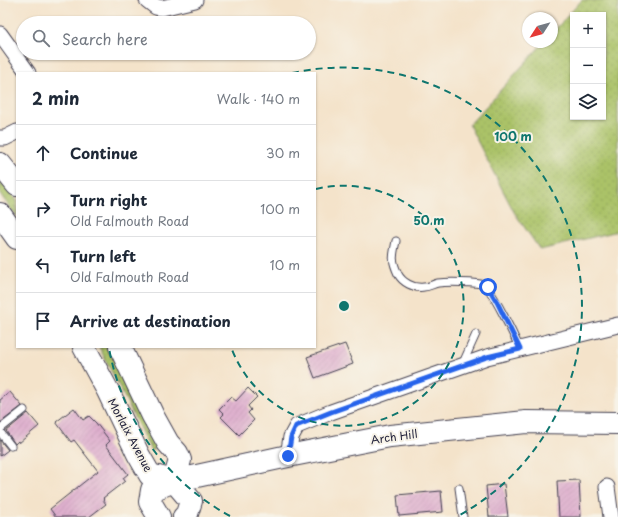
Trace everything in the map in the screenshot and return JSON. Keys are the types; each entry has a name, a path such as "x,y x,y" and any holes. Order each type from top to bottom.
{"highway":[{"path":"0,164 16,184"},
{"path":"0,214 16,237"},
{"name":"Morlaix Avenue","path":"85,348 150,475 174,481"},
{"path":"120,348 153,416 168,443 177,453 180,460 174,481 191,501 186,517 184,517"},
{"name":"Arch Hill","path":"159,517 150,502 152,490 174,481 288,456 390,436 526,422 618,423"}],"street":[{"path":"147,0 156,7 162,8 195,0"},
{"path":"0,34 16,56"},
{"path":"19,60 27,72"},
{"path":"0,138 5,138 16,132"},
{"path":"288,456 291,437 296,426 331,412 487,357 618,325"},
{"path":"607,487 611,517"}],"lane":[{"path":"396,241 392,257 396,269 400,277 412,286 421,288 437,283 457,282 484,284 488,287 520,349"},
{"path":"462,365 476,334"},
{"path":"11,446 0,430 24,410"},
{"path":"459,488 463,517"}],"green space":[{"path":"582,0 618,0 618,231 540,250 514,212 469,125 539,48 558,48 558,26 570,13 570,120 606,120 606,12 571,12"},
{"path":"0,179 16,200 16,216 0,194"},
{"path":"100,348 111,348 160,446 151,451"}],"building":[{"path":"345,344 353,364 315,378 307,357"},
{"path":"248,388 257,397 248,406 251,410 248,413 254,420 239,435 221,417 224,414 219,409 231,397 236,401"},
{"path":"10,392 22,406 0,423 0,400"},
{"path":"74,408 83,420 89,416 96,423 110,441 106,445 128,474 123,478 125,481 103,498 106,504 89,517 56,517 50,509 98,471 74,440 71,442 56,422"},
{"path":"28,413 39,426 19,443 18,441 15,444 6,431"},
{"path":"0,440 8,450 0,456"},
{"path":"579,480 581,517 559,517 557,481"},
{"path":"504,484 508,517 489,517 486,486"},
{"path":"441,491 443,512 399,516 397,495"}],"route":[{"path":"288,456 291,437 296,426 331,412 487,357 520,349 488,287"}]}
